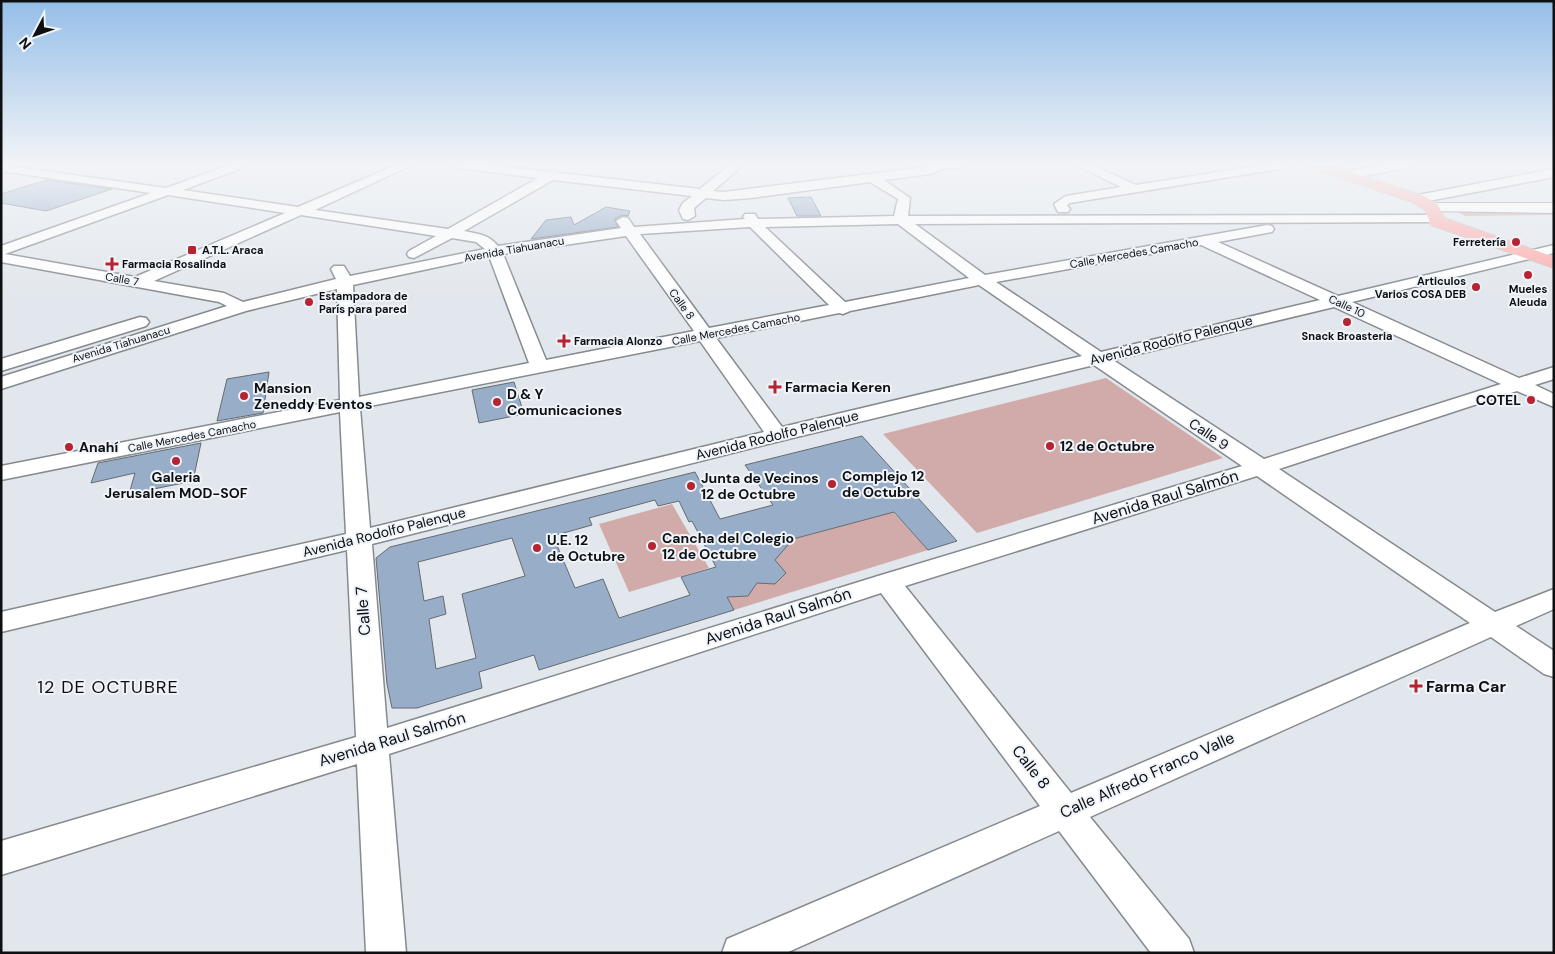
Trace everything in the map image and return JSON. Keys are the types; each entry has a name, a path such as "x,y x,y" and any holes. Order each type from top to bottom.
{"main road":[{"path":"1429,210 1442,223 1554,263"},
{"name":"Avenida Tiahuanacu","path":"1433,213 1517,210"},
{"name":"Avenida Tiahuanacu","path":"1433,213 1554,218"}],"street":[{"path":"1,252 118,210"},
{"path":"291,210 480,238 490,246 540,367"},
{"path":"138,282 305,210"},
{"path":"414,254 493,210"},
{"path":"686,210 688,216"},
{"path":"900,215 902,210"},
{"name":"Avenida Tiahuanacu","path":"626,226 750,218 1049,210"},
{"name":"Calle 10","path":"1142,210 1156,219 1554,401"},
{"name":"Avenida Tiahuanacu","path":"1179,210 1433,213"},
{"name":"Avenida Tiahuanacu","path":"900,215 1288,219 1433,213"},
{"name":"Calle 9","path":"900,215 982,280 1554,666"},
{"name":"Avenida Tiahuanacu","path":"1,383 104,349 414,254 490,246 688,216 750,218"},
{"path":"750,218 843,309"},
{"name":"Calle Mercedes Camacho","path":"1,473 843,309 982,280 1288,225 1290,222 1288,219"},
{"name":"Calle 8","path":"626,226 777,435"},
{"name":"Avenida Tiahuanacu","path":"196,306 224,298 490,246"},
{"name":"Avenida Rodolfo Palenque","path":"1,622 358,539 777,435 1554,249"},
{"name":"Calle 7","path":"1,258 224,298 241,307"},
{"name":"Calle 7","path":"342,276 386,953"},
{"name":"Avenida Tiahuanacu","path":"1,366 150,319"},
{"name":"Avenida Raul Salmón","path":"1,858 372,746 887,582 1260,468 1554,373"},
{"name":"Calle 8","path":"887,582 1175,953"},
{"name":"Calle Alfredo Franco Valle","path":"741,953 1554,598"}],"shaded area":[{"path":"1456,211 1554,211 1554,215 1465,216"},
{"name":"12 de Octubre","path":"1106,378 1223,458 977,533 883,434"},
{"name":"Cancha del Colegio 12 de Octubre","path":"672,504 709,568 629,592 599,524"},
{"path":"893,512 928,550 734,610 727,597 748,596 757,583 775,584 785,574 775,560 776,544"}],"building":[{"path":"602,210 630,211 628,216 622,215 615,219 618,227 531,239 546,220 571,217 574,225"},
{"path":"794,210 818,210 821,216 797,216"},
{"name":"Mansion Zeneddy Eventos","path":"269,372 263,413 217,421 227,379"},
{"name":"D & Y Comunicaciones","path":"514,382 524,414 479,423 472,390"},
{"path":"862,436 957,541 928,550 894,512 793,539 775,560 786,573 775,584 757,583 748,596 727,597 734,610 539,670 534,655 479,672 482,688 417,708 392,708 387,684 376,558 390,547 695,472 720,519 773,505 745,465","holes":["655,500 658,506 679,501 689,522 692,521 716,567 681,577 690,595 619,618 603,579 575,588 553,536 592,525 589,518","512,538 525,576 462,594 476,658 436,669 429,619 446,614 443,596 424,601 418,562"]},
{"name":"Galeria Jerusalem MOD-SOF","path":"201,443 193,481 129,494 135,473 91,483 98,463"}],"place":[{"name":"Ferretería","path":"1516,242"},
{"name":"A.T.L. Araca","path":"192,250"},
{"name":"Farmacia Rosalinda","path":"112,264"},
{"name":"Mueles Aleuda","path":"1528,275"},
{"name":"Articulos Varios COSA DEB","path":"1476,287"},
{"name":"Estampadora de París para pared","path":"309,302"},
{"name":"Snack Broasteria","path":"1347,322"},
{"name":"Farmacia Alonzo","path":"564,341"},
{"name":"Farmacia Keren","path":"775,387"},
{"name":"Mansion Zeneddy Eventos","path":"244,396"},
{"name":"COTEL","path":"1531,400"},
{"name":"D & Y Comunicaciones","path":"497,402"},
{"name":"12 de Octubre","path":"1050,446"},
{"name":"Anahí","path":"69,447"},
{"name":"Galeria Jerusalem MOD-SOF","path":"176,461"},
{"name":"Complejo 12 de Octubre","path":"832,484"},
{"name":"Junta de Vecinos 12 de Octubre","path":"691,486"},
{"name":"Cancha del Colegio 12 de Octubre","path":"652,546"},
{"name":"U.E. 12 de Octubre","path":"537,548"},
{"name":"Farma Car","path":"1416,686"}],"district":[{"name":"12 DE OCTUBRE","path":"108,687"}]}
